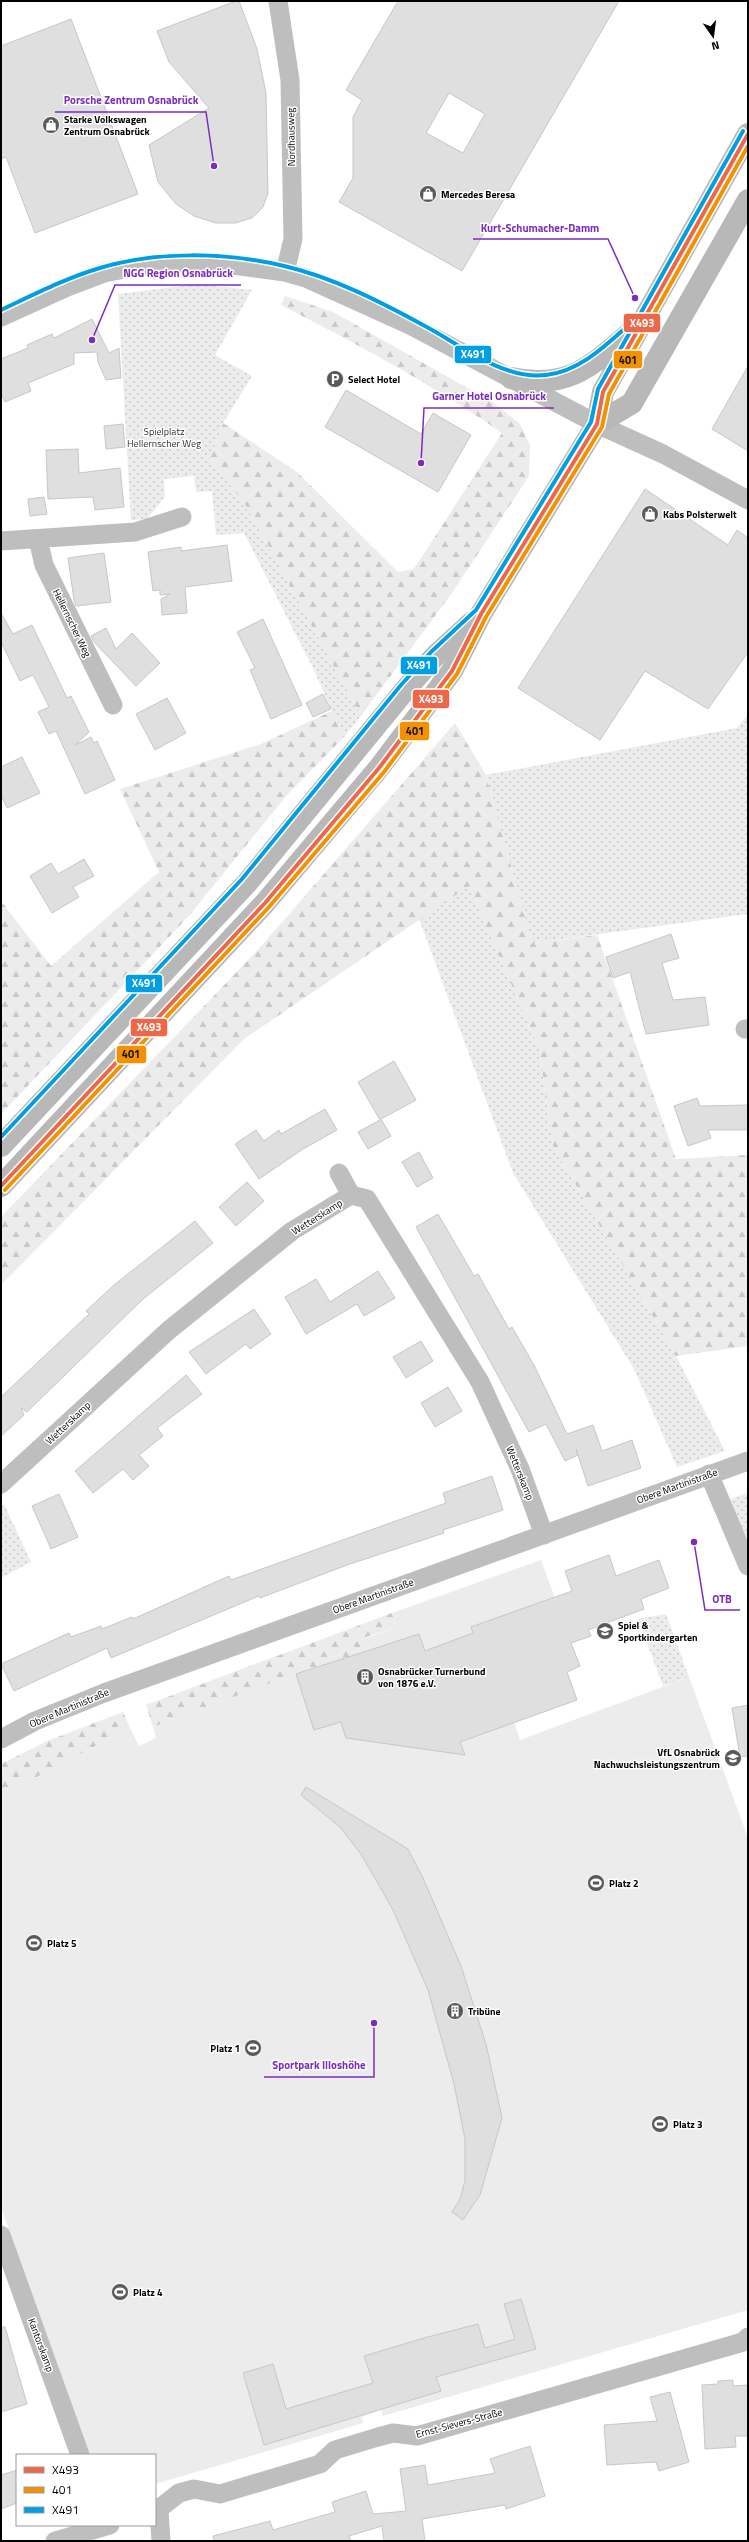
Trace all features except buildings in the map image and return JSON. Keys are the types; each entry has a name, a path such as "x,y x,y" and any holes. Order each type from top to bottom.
{"main road":[{"path":"1,1186 266,903 355,797 452,671 481,614 597,424 603,392 748,134"},
{"path":"597,424 632,403 748,200"},
{"path":"511,378 531,382 551,382 573,375 596,363 642,323"},
{"path":"1,1146 247,883 406,689 435,656 481,614"}],"street":[{"name":"Nordhausweg","path":"278,1 290,87 293,240 285,272"},
{"path":"1,317 96,276 140,266 176,262 218,263 285,272 306,278 404,322 597,424 663,454 748,500"},
{"path":"1,541 135,532 182,517"},
{"name":"Hellernscher Weg","path":"38,538 44,566 113,705"},
{"path":"339,1173 351,1195"},
{"name":"Wetterskamp","path":"1,1484 169,1330 292,1231 351,1195 367,1199 480,1382 520,1469 544,1535"},
{"name":"Obere Martinistraße","path":"1,1739 35,1721 104,1693 709,1474 748,1462"},
{"path":"709,1474 748,1566"},
{"name":"Kantorskamp","path":"1,2235 80,2454"},
{"name":"Ernst-Sievers-Straße","path":"157,2512 179,2493 194,2489 220,2494 320,2464 335,2450 378,2437 393,2433 417,2436 742,2342 748,2337"},
{"path":"157,2512 161,2541"},
{"path":"55,2541 104,2526"}],"green space":[{"name":"Spielplatz Hellernscher Weg","path":"197,284 252,290 215,355 252,376 223,423 210,459 247,507 361,716 344,737 313,668 244,533 216,535 212,491 196,492 194,476 164,479 165,497 147,519 131,520 118,294"},
{"path":"285,296 333,312 494,403 520,424 530,445 529,476 452,593 361,716 247,507 210,459 223,423 297,472 398,572 414,569 502,433 449,398 394,365 281,305"},
{"path":"334,710 344,737 287,795 188,917 1,1114 1,901 51,966 159,872 120,789 261,744"},
{"path":"748,714 748,914 532,943 486,775 737,728"},
{"path":"455,723 486,775 532,943 597,935 676,1159 748,1155 748,1346 676,1356 553,1146 539,1049 469,886 244,1039 1,1285 1,1217 257,951"},
{"path":"469,886 539,1049 553,1146 676,1356 725,1451 677,1467 634,1369 513,1173 419,919"},
{"path":"748,1493 748,1536 743,1538 730,1499"},
{"path":"4,1504 31,1562 1,1578 1,1507"},
{"path":"541,1560 580,1666 567,1672 577,1700 514,1722 520,1740 689,1677 748,1838 748,2310 383,2416 381,2410 362,2417 363,2423 156,2484 156,2454 89,2454 1,2207 1,1796 130,1728 139,1746 156,1738 153,1727 296,1674 370,1650 366,1638 397,1627 392,1613"},
{"path":"392,1613 397,1627 366,1637 370,1650 296,1674 153,1727 146,1705"},
{"path":"666,1614 689,1677 663,1686 638,1619"},
{"path":"123,1712 130,1728 1,1796 1,1764 47,1741"}],"transit line":[{"name":"X491","path":"1,1137 242,879 401,685 431,652 476,610 591,422 598,389 743,131"},
{"name":"X493","path":"1,1186 265,903 379,768 452,671 481,614 597,424 603,392 748,134"},
{"name":"401","path":"5,1190 269,907 384,772 457,674 486,617 602,427 609,394 748,146"},
{"name":"X491","path":"1,310 50,287 100,268 122,262 168,256 192,255 262,261 320,276 406,316 482,359 513,372 530,375 546,375 568,370 588,359 623,330"}],"place":[{"name":"Starke Volkswagen Zentrum Osnabrück","path":"51,125"},
{"name":"Porsche Zentrum Osnabrück","path":"214,166"},
{"name":"Mercedes Beresa","path":"428,194"},
{"name":"Kurt-Schumacher-Damm","path":"635,298"},
{"name":"NGG Region Osnabrück","path":"92,340"},
{"name":"Select Hotel","path":"335,379"},
{"name":"Garner Hotel Osnabrück","path":"421,463"},
{"name":"Kabs Polsterwelt","path":"650,514"},
{"name":"OTB","path":"694,1542"},
{"name":"Spiel & Sportkindergarten","path":"605,1631"},
{"name":"Osnabrücker Turnerbund von 1876 e.V.","path":"365,1677"},
{"name":"VfL Osnabrück Nachwuchsleistungszentrum","path":"733,1758"},
{"name":"Platz 2","path":"596,1883"},
{"name":"Platz 5","path":"34,1943"},
{"name":"Tribüne","path":"455,2011"},
{"name":"Sportpark Illoshöhe","path":"374,2023"},
{"name":"Platz 1","path":"253,2048"},
{"name":"Platz 3","path":"660,2124"},
{"name":"Platz 4","path":"120,2292"}]}
